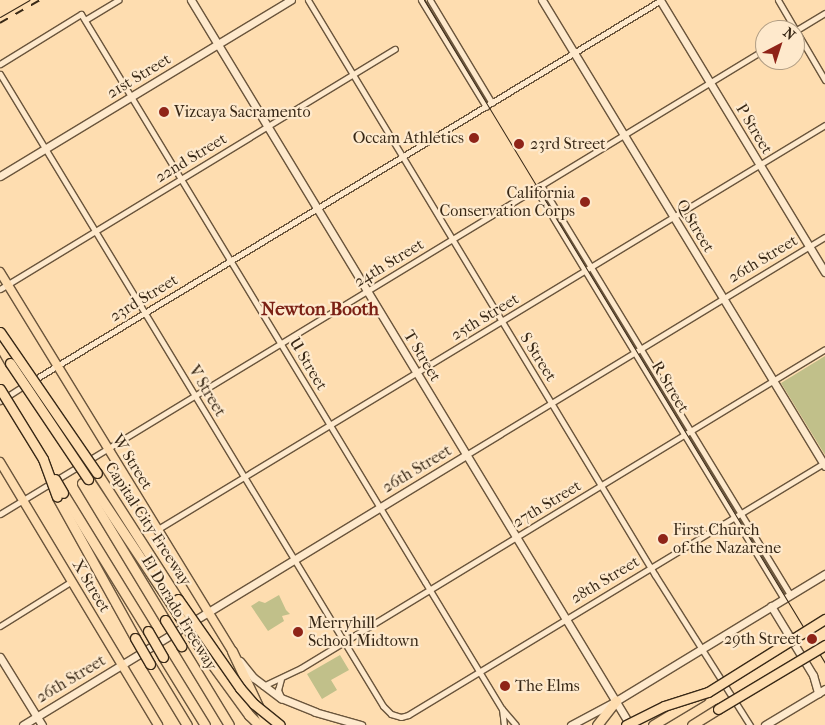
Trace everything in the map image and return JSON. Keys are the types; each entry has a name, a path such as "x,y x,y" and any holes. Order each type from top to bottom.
{"highway":[{"name":"Capital City Freeway","path":"0,332 97,473 178,599 240,688 262,712 280,725"},
{"name":"El Dorado Freeway","path":"0,346 85,481 165,620 229,725"},
{"path":"0,389 43,459 135,638 187,725"},
{"path":"85,481 193,638 245,710 259,725"},
{"path":"60,495 148,631 205,725"},
{"path":"653,725 825,619"},
{"path":"692,725 825,645"},
{"path":"232,651 266,725"},
{"path":"626,725 664,706 708,692"},
{"path":"597,725 616,701"},
{"path":"698,725 718,710"}],"main road":[{"name":"T Street","path":"191,0 630,725"},
{"name":"21st Street","path":"0,176 291,0"},
{"name":"Q Street","path":"542,0 824,464"},
{"name":"P Street","path":"660,0 825,272"},
{"name":"W Street","path":"0,272 232,651 250,674 263,686"},
{"name":"26th Street","path":"23,725 466,455"},
{"name":"X Street","path":"0,462 158,725"},
{"path":"571,725 616,701 825,574"},
{"path":"771,606 813,675 818,693"},
{"path":"0,656 42,725"},
{"path":"263,686 281,698 315,712 361,725"},
{"path":"765,725 825,689"}],"street":[{"path":"85,20 118,0"},
{"name":"S Street","path":"308,0 501,322 750,725"},
{"path":"420,0 486,107"},
{"path":"430,0 492,103"},
{"name":"23rd Street","path":"0,401 660,0"},
{"path":"778,0 789,20"},
{"path":"805,25 825,13"},
{"name":"U Street","path":"0,64 81,14 429,590 502,709 516,725"},
{"path":"805,47 825,80"},
{"name":"22nd Street","path":"0,288 395,49"},
{"name":"24th Street","path":"0,514 755,55"},
{"name":"V Street","path":"0,74 385,709 397,716"},
{"name":"25th Street","path":"158,529 825,125"},
{"name":"R Street","path":"541,185 740,513 787,597"},
{"name":"R Street","path":"535,188 684,435 787,597"},
{"name":"26th Street","path":"466,455 825,237"},
{"name":"27th Street","path":"263,686 281,679 825,350"},
{"name":"28th Street","path":"397,716 408,715 650,566 824,464"},
{"path":"0,626 72,581"},
{"path":"281,679 278,687 281,698"},
{"path":"502,709 504,725"}],"shaded area":[{"path":"825,356 825,455 781,383"},
{"path":"279,595 290,614 282,616 284,621 268,631 251,606 259,601 265,603"},
{"path":"340,655 349,670 331,680 337,690 322,699 307,674"}],"tram line":[{"path":"0,17 29,0"},
{"path":"424,0 825,663"}],"railway":[{"path":"0,23 40,0"}],"place":[{"name":"Vizcaya Sacramento","path":"164,112"},
{"name":"Occam Athletics","path":"474,138"},
{"name":"23rd Street","path":"519,144"},
{"name":"California Conservation Corps","path":"585,202"},
{"name":"First Church of the Nazarene","path":"663,539"},
{"name":"Merryhill School Midtown","path":"298,632"},
{"name":"29th Street","path":"812,639"},
{"name":"The Elms","path":"505,686"}],"district":[{"name":"Newton Booth","path":"320,310"}]}
